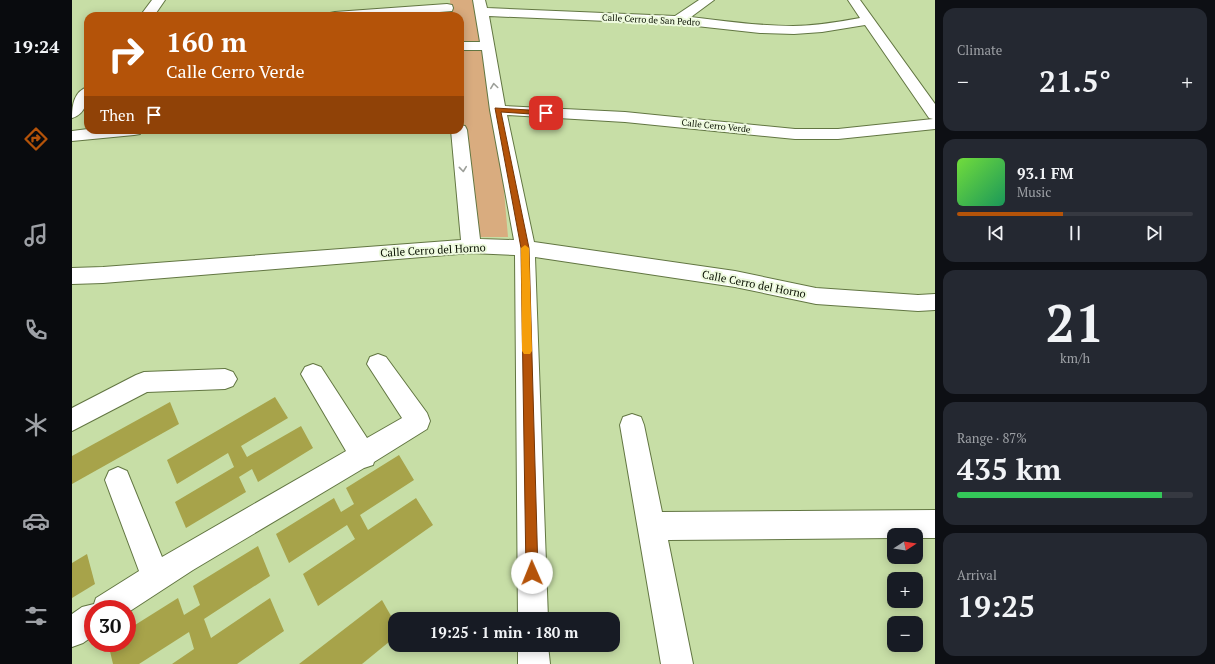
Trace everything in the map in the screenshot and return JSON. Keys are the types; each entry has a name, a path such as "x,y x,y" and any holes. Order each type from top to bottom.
{"street":[{"path":"150,12 159,0"},
{"path":"678,20 708,0"},
{"path":"854,0 935,115"},
{"path":"480,6 498,110 525,248 533,612"},
{"name":"Calle Cerro de San Pedro","path":"480,6 678,20 760,29 794,30 822,28 868,21"},
{"path":"391,12 447,8"},
{"path":"464,46 488,46"},
{"path":"72,113 84,97"},
{"name":"Calle Cerro Verde","path":"498,110 625,117 796,134 838,134 935,124"},
{"path":"72,136 93,134"},
{"path":"459,134 471,246"},
{"name":"Calle Cerro del Horno","path":"72,276 102,275 471,246 525,248 736,279 816,296 918,303 935,302"},
{"path":"120,600 155,576 364,456 418,421 378,364"},
{"path":"313,374 364,456"},
{"path":"72,420 144,382 225,380"},
{"path":"632,425 677,664"},
{"path":"118,480 155,576"},
{"path":"651,526 935,524"},
{"path":"72,632 84,624"},
{"path":"533,652 534,664"}],"shaded area":[{"path":"450,0 479,0 497,111 508,237 478,237 464,122 464,12 451,12"}],"building":[{"path":"275,397 288,418 241,446 247,457 301,426 313,448 258,482 252,469 239,477 246,492 186,528 175,502 234,467 228,453 177,484 167,460"},
{"path":"170,402 179,424 72,484 72,456"},
{"path":"399,455 414,480 360,515 368,530 416,498 433,525 318,606 303,574 355,539 347,525 289,563 276,534 334,498 341,512 354,504 346,488"},
{"path":"258,546 270,576 204,619 211,638 270,598 284,631 237,664 172,664 194,649 189,632 139,664 113,664 110,652 136,652 136,624 178,598 184,615 200,605 193,586"},
{"path":"87,554 95,584 72,598 72,563"},
{"path":"382,600 389,612 388,643 362,664 299,664"}],"slow traffic":[{"path":"525,248 527,351"}],"route":[{"path":"532,573 525,248 498,110 546,113"}]}
